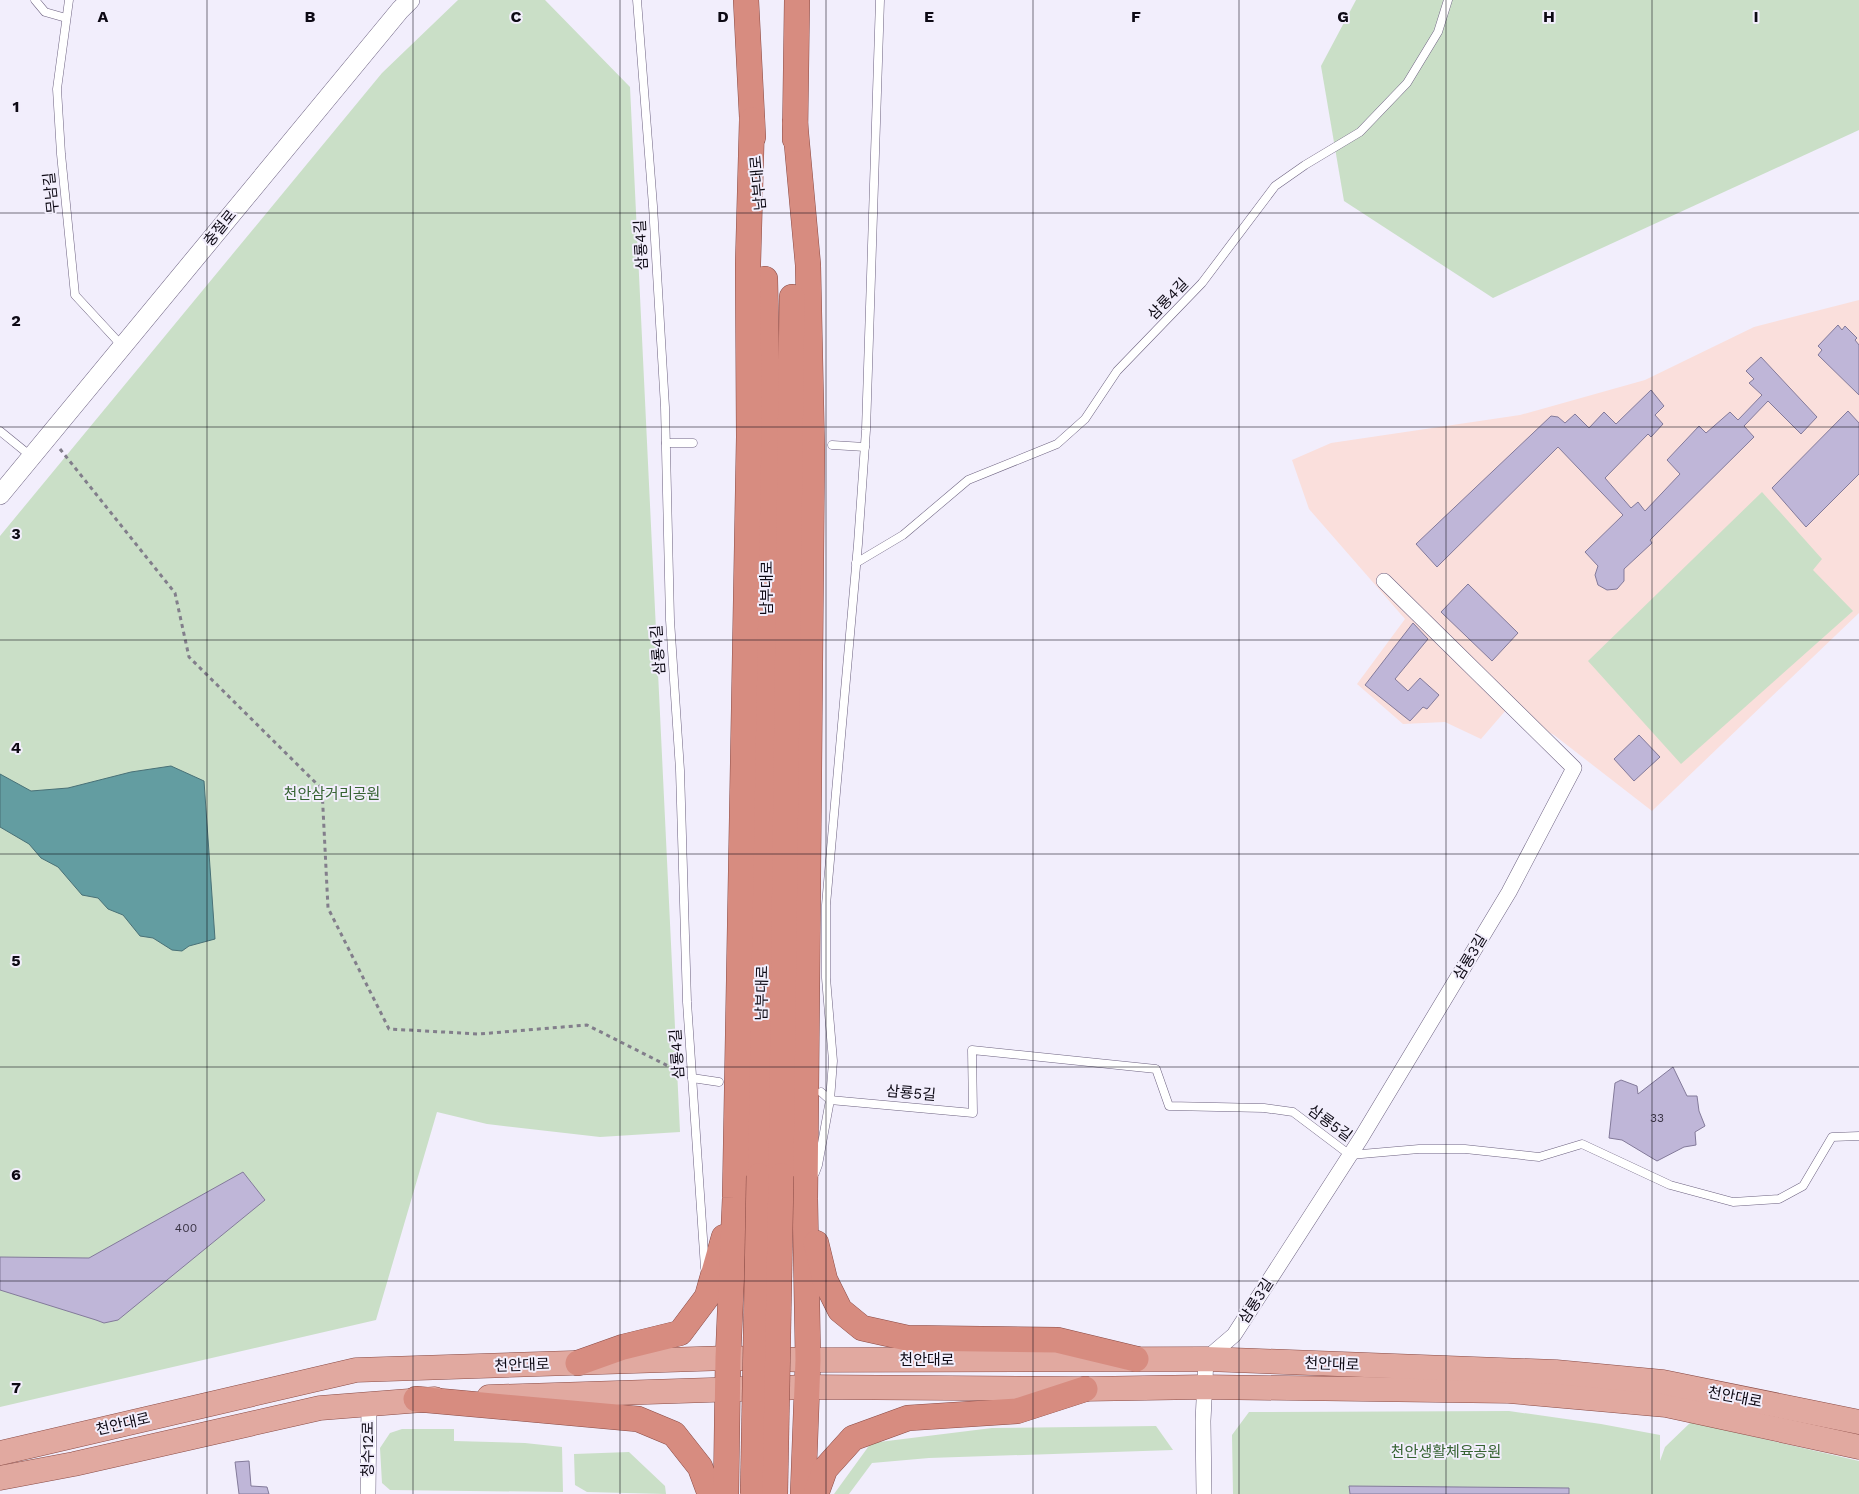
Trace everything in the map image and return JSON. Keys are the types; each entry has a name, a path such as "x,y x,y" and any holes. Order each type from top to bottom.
{"highway":[{"name":"남부대로","path":"746,0 752,120 765,262 768,396 770,1176"},
{"name":"남부대로","path":"770,1176 797,0"},
{"path":"726,1494 728,1358 735,1198 749,446 748,264 752,120"},
{"path":"795,123 808,265 812,450 805,1198 808,1360 803,1494"},
{"path":"753,1494 770,1176"},
{"path":"770,1176 775,1494"},
{"path":"578,1363 623,1347 680,1333 707,1297 735,1198"},
{"path":"805,1198 825,1280 840,1310 862,1328 906,1338 1057,1340 1136,1359"},
{"path":"816,1494 825,1469 853,1438 908,1418 1017,1411 1085,1389"},
{"path":"416,1399 638,1419 674,1434 700,1467 710,1494"},
{"path":"733,1494 741,1485 749,1480 760,1479 782,1484 791,1494"}],"main road":[{"name":"천안대로","path":"0,1453 356,1370 728,1358 808,1360 1206,1359 1556,1372 1663,1382 1859,1422"},
{"name":"천안대로","path":"0,1478 74,1464 320,1408 416,1399 807,1387 1085,1389 1204,1387 1396,1388 1509,1391 1666,1405 1859,1447"}],"street":[{"name":"충절로","path":"0,495 410,0"},
{"name":"삼룡3길","path":"1206,1359 1234,1335 1350,1155 1509,892 1574,768 1384,581"},
{"path":"1204,1494 1203,1421 1206,1359"},
{"name":"청수12로","path":"368,1494 369,1404"}],"lane":[{"path":"35,0 45,12 66,18"},
{"name":"무남길","path":"69,0 57,89 60,154 75,295 122,347"},
{"name":"삼룡4길","path":"637,0 653,206 666,443 670,620 680,770 687,1002 707,1297"},
{"path":"805,1198 818,1165 830,1100 834,1061 826,978 826,905 865,447 880,0"},
{"name":"삼룡4길","path":"856,563 903,535 968,480 1057,444 1085,419 1117,371 1202,283 1275,186 1305,165 1360,132 1407,83 1438,32 1448,0"},
{"path":"0,431 32,458"},
{"path":"666,443 693,443"},
{"path":"832,445 865,447"},
{"name":"삼룡5길","path":"830,1100 973,1113 972,1050 1156,1069 1169,1106 1264,1108 1293,1112 1350,1155 1465,1149 1539,1157 1582,1144 1670,1185 1733,1202 1779,1199 1803,1186 1832,1137 1859,1136"},
{"path":"692,1078 718,1082"},
{"path":"821,1092 830,1100"}],"path":[{"path":"50,436 175,593 189,657 322,788 328,908 389,1029 479,1034 587,1024 692,1078"}],"shaded area":[{"path":"1859,300 1859,613 1652,811 1554,735 1506,710 1481,739 1445,722 1403,724 1357,684 1405,619 1309,509 1292,460 1331,443 1520,415 1645,380 1754,327"},
{"path":"171,766 204,781 215,939 189,946 182,951 172,950 153,938 140,936 123,915 108,909 98,898 82,895 58,867 41,858 29,844 0,827 0,774 31,791 68,788 131,772"}],"green space":[{"name":"천안삼거리공원","path":"458,0 545,0 630,87 680,1132 600,1137 487,1124 437,1112 376,1320 0,1407 0,536 382,73"},
{"path":"1356,0 1859,0 1859,130 1493,298 1344,201 1321,66"},
{"path":"1762,492 1822,559 1813,570 1853,611 1681,764 1588,661"},
{"name":"천안생활체육공원","path":"1509,1411 1601,1424 1660,1435 1660,1461 1665,1447 1691,1422 1859,1461 1859,1494 1233,1494 1232,1435 1249,1412"},
{"path":"1156,1426 1173,1450 929,1458 872,1463 849,1494 834,1494 871,1443 992,1428"},
{"path":"402,1429 454,1429 454,1441 525,1443 562,1447 563,1492 390,1490 382,1483 380,1448 390,1433"},
{"path":"629,1452 665,1486 666,1494 587,1492 575,1485 574,1454"}],"building":[{"path":"1838,325 1842,330 1845,326 1857,338 1855,340 1859,345 1859,395 1818,355 1822,350 1818,346"},
{"path":"1761,357 1817,417 1801,434 1768,401 1744,426 1754,437 1650,540 1652,543 1624,569 1624,581 1617,589 1607,590 1598,585 1595,575 1598,566 1585,552 1623,515 1558,447 1437,567 1416,544 1551,416 1558,417 1565,423 1575,414 1589,428 1604,412 1616,424 1651,390 1664,406 1655,415 1663,424 1651,437 1648,434 1605,478 1631,508 1638,502 1645,511 1680,474 1667,460 1699,426 1706,433 1730,412 1738,420 1762,395 1749,383 1754,379 1746,371"},
{"path":"1848,411 1859,423 1859,474 1806,527 1772,488"},
{"path":"1468,584 1518,633 1492,661 1441,612"},
{"path":"1413,623 1428,639 1395,679 1408,691 1420,678 1439,695 1427,709 1423,707 1410,721 1365,685"},
{"path":"1639,735 1660,757 1634,781 1614,759"},
{"path":"1673,1067 1687,1096 1697,1096 1699,1111 1705,1126 1695,1132 1696,1145 1684,1147 1657,1161 1622,1140 1609,1138 1615,1083 1621,1080 1637,1086 1638,1094"},
{"path":"243,1172 265,1200 118,1320 104,1323 0,1290 0,1257 89,1258"},
{"path":"249,1461 251,1486 267,1487 269,1494 239,1494 235,1462"},
{"path":"1349,1486 1569,1488 1569,1494 1350,1494"}]}
